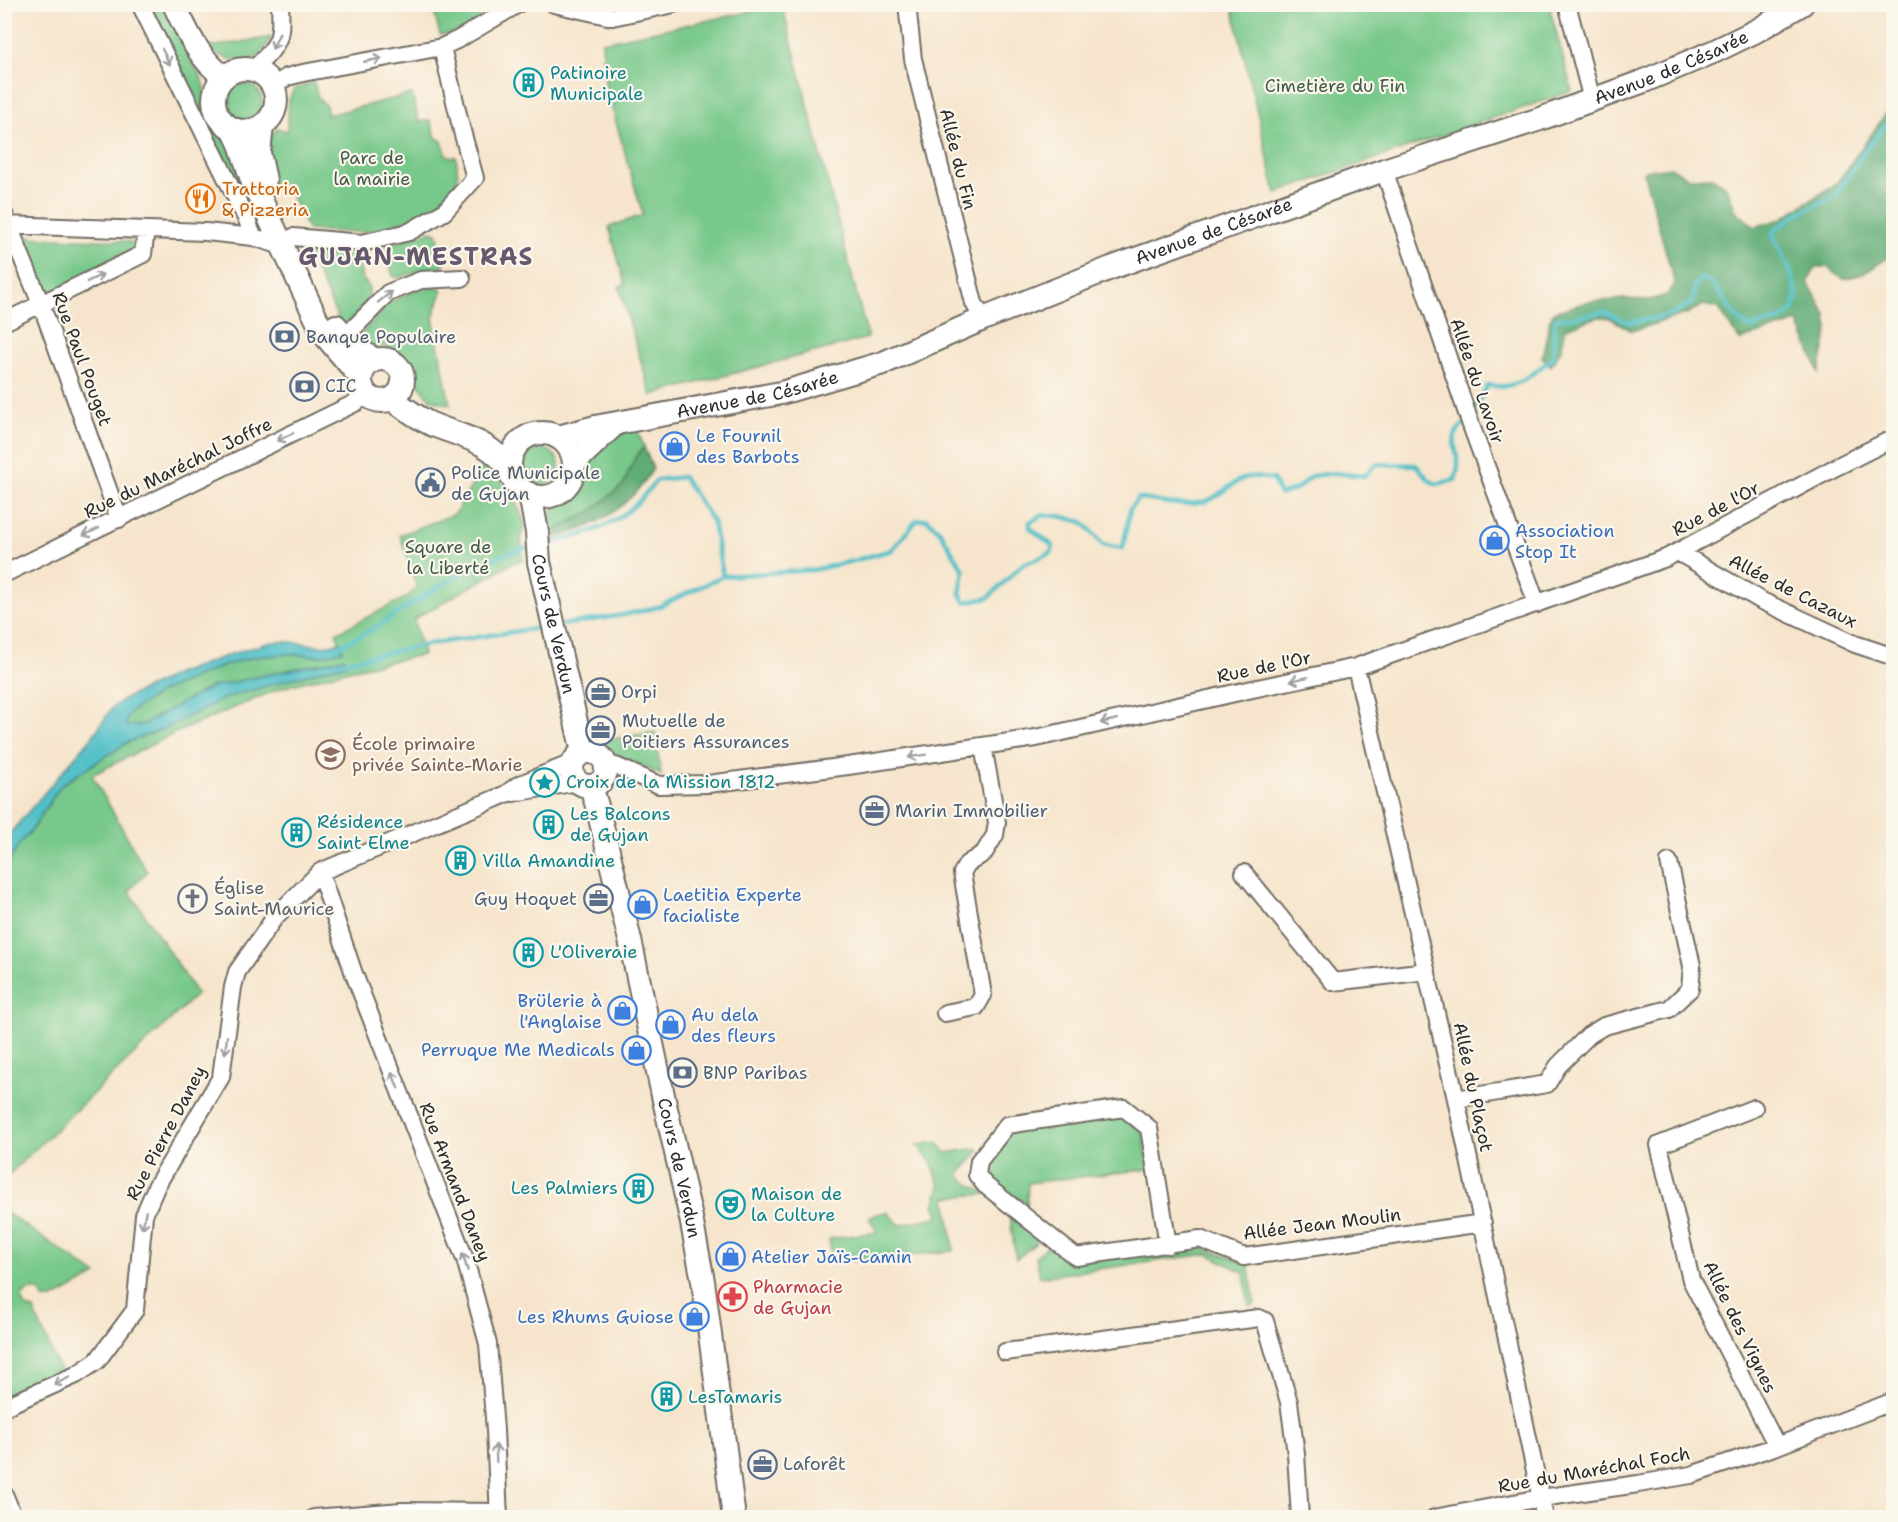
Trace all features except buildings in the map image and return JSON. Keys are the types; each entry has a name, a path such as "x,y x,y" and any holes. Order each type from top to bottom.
{"main road":[{"path":"174,4 194,44 209,65 224,77"},
{"name":"Avenue de Césarée","path":"558,437 595,427 782,393 883,363 983,319 1111,268 1384,170 1644,81 1715,51 1768,25 1802,4"},
{"path":"253,70 273,86 276,104 269,120 262,126 253,130 233,129 218,115 214,105 214,95 224,77 233,71 253,70"},
{"path":"262,126 259,153 264,178 323,333 367,377"},
{"path":"233,129 253,183 250,226 288,242 330,318 344,338 354,347 378,400 397,393 493,434 522,441"},
{"path":"367,377 381,359 394,363 402,373 397,393 410,413 429,423 477,440 486,446 502,457 520,488 540,495 560,491 568,484 572,474 574,464 572,453 558,437 539,433 530,435 514,449 510,470"},
{"path":"574,464 615,424"},
{"name":"Cours de Verdun","path":"540,495 537,534 539,562 556,636 581,771 597,806 630,940 691,1214 703,1281 734,1518"},
{"path":"581,771 596,784 604,777 605,763"}],"street":[{"path":"6,221 147,231 206,232 250,226 140,4"},
{"path":"253,70 279,41 282,26 280,4"},
{"path":"273,86 287,77 303,73 442,47 499,17 518,4"},
{"path":"554,4 612,17 674,4"},
{"name":"Allée du Fin","path":"907,4 913,59 974,303 983,319"},
{"path":"1567,4 1592,100"},
{"path":"288,242 362,243 409,232 444,212 475,178 442,47"},
{"name":"Allée du Lavoir","path":"1384,170 1472,428 1537,604"},
{"name":"Rue Paul Pouget","path":"6,221 41,304 119,519"},
{"path":"4,322 143,254 147,231"},
{"path":"344,338 388,293 421,280 462,278"},
{"name":"Rue du Maréchal Joffre","path":"4,574 357,402 367,377"},
{"name":"Rue de l'Or","path":"605,763 659,785 708,784 1036,738 1356,667 1666,558 1893,438"},
{"name":"Allée de Cazaux","path":"1678,552 1762,601 1855,644 1893,657"},
{"name":"Allée du Plaçot","path":"1356,667 1483,1223 1545,1518"},
{"path":"945,1013 976,1007 983,995 962,873 967,864 984,853 995,835 997,822 983,746"},
{"path":"320,872 506,794 528,792 581,771"},
{"path":"1455,1099 1547,1084 1558,1066 1589,1035 1604,1026 1669,1009 1690,989 1692,966 1669,861"},
{"name":"Rue Pierre Daney","path":"4,1407 76,1375 97,1360 135,1310 144,1215 157,1185 221,1077 237,972 275,917 320,872"},
{"name":"Rue Armand Daney","path":"320,872 354,974 468,1269 488,1344 499,1515"},
{"path":"1244,873 1333,982 1427,971"},
{"name":"Allée Jean Moulin","path":"1167,1245 1149,1128 1124,1108 1007,1125 979,1161 977,1175 985,1185 1076,1257 1167,1245 1200,1239 1244,1257 1483,1223"},
{"name":"Allée des Vignes","path":"1754,1108 1659,1145 1692,1280 1777,1446"},
{"path":"1005,1352 1259,1318 1265,1321 1289,1402 1296,1454 1300,1518"},
{"name":"Rue du Maréchal Foch","path":"1434,1518 1541,1498 1691,1475 1777,1446 1893,1401"},
{"path":"4,1494 14,1518"},
{"path":"314,1518 402,1511 499,1515"}],"green space":[{"path":"149,5 164,5 200,75 205,87 204,106 207,117 213,128 230,143 254,210 250,211 247,207"},
{"path":"432,5 476,5 480,20 459,32 440,35"},
{"path":"782,5 868,338 651,395 619,287 625,284 609,227 643,215 605,84 602,42"},
{"name":"Cimetière du Fin","path":"1232,5 1549,5 1572,91 1276,193"},
{"path":"272,37 261,54 244,61 226,58 214,53 210,47"},
{"name":"Parc de la mairie","path":"314,82 318,98 326,106 328,115 412,94 419,122 430,120 436,138 442,141 447,156 456,157 458,172 451,192 428,214 396,228 361,232 308,230 285,183 276,185 269,179 266,143 277,128 287,131 289,100 294,89"},
{"path":"244,84 257,89 262,102 257,115 244,120 231,115 226,102 231,89"},
{"path":"1893,104 1893,246 1886,259 1863,274 1844,279 1828,267 1816,267 1808,282 1826,315 1828,329 1819,373 1798,322 1740,340 1718,308 1703,305 1686,314 1632,331 1610,318 1598,317 1566,328 1561,350 1551,366 1542,357 1550,319 1554,312 1587,302 1649,300 1667,295 1675,284 1643,171 1671,167 1688,178 1712,177 1726,186 1736,211 1755,227 1781,219 1836,184"},
{"name":"Parc de la mairie","path":"431,231 437,233 445,263 443,267 398,278 393,276 386,253 387,245"},
{"path":"28,237 126,241 137,245 134,252 55,291 42,285 23,239"},
{"path":"311,246 356,251 362,278 369,287 369,299 347,324 341,325 307,251"},
{"path":"420,288 439,288 442,291 433,318 450,405 430,399 402,354 382,346 373,349 363,343 361,334 390,302"},
{"path":"636,426 644,447 635,458 623,485 590,512 551,532 551,538 544,538 546,521 553,509 566,499 589,460 615,436"},
{"path":"644,447 653,469 634,494 610,514 596,522 582,529 551,538 551,532 590,512 623,485 635,458"},
{"path":"541,449 554,454 559,467 554,480 541,485 528,480 523,467 528,454"},
{"name":"Square de la Liberté","path":"489,456 497,465 504,488 516,502 525,524 521,537 523,561 514,562 414,619 423,655 349,670 281,688 175,733 92,775 147,872 129,891 197,994 5,1178 4,868 20,843 31,831 61,785 128,742 164,729 225,698 347,664 345,658 211,687 142,725 125,727 127,717 133,710 165,690 226,665 254,657 291,654 319,656 343,650 336,633 407,597 417,588 400,535 455,514"},
{"path":"655,732 661,775 616,754 600,741"},
{"path":"1122,1116 1143,1132 1150,1169 1028,1183 1027,1205 990,1178 989,1159 1012,1131"},
{"path":"937,1142 946,1153 978,1148 979,1151 959,1175 988,1194 946,1197 954,1251 832,1262 829,1239 877,1232 869,1218 877,1214 887,1212 900,1225 940,1216 934,1206 940,1186 931,1162 917,1145"},
{"path":"5,1209 7,1213 97,1275 53,1299 43,1299 41,1293 35,1290 26,1292 22,1300 27,1308 34,1310 60,1371 5,1396"},
{"path":"1009,1212 1038,1236 1035,1244 1016,1259"},
{"path":"1051,1247 1068,1260 1202,1247 1248,1264 1255,1304 1249,1306 1244,1273 1208,1254 1040,1277 1036,1256 1045,1248"}],"water":[{"path":"271,642 321,646 340,642 343,651 319,656 291,654 254,657 226,665 165,690 133,710 127,717 126,726 142,725 211,687 345,658 347,664 225,698 164,729 128,742 61,785 5,868 5,839 92,737 112,708 124,699 179,673"}],"waterway":[{"path":"1472,414 1488,385 1508,386 1524,380 1553,358 1556,318 1604,312 1628,323 1672,315 1693,302 1695,285 1702,278 1716,289 1736,317 1750,328 1780,320 1793,311 1797,294 1790,271 1772,233 1795,215 1835,197 1865,150 1894,116"},
{"path":"562,625 658,607 723,576 813,570 892,550 917,520 927,519 939,530 964,571 960,593 965,602 988,598 1023,564 1051,553 1053,546 1030,528 1030,522 1042,515 1059,516 1083,522 1103,545 1123,548 1130,509 1138,498 1179,504 1204,502 1237,482 1252,477 1273,479 1280,495 1298,488 1311,476 1335,473 1364,476 1376,464 1416,465 1429,480 1436,484 1455,480 1458,465 1454,442 1456,433 1465,423"},
{"path":"543,544 568,539 604,526 635,505 657,480 683,477 713,522 723,576"},
{"path":"335,647 367,632 445,583 479,565 496,557 532,547"},
{"path":"343,662 435,643 547,627"}],"place":[{"name":"Patinoire Municipale","path":"529,83"},
{"name":"Trattoria & Pizzeria","path":"201,199"},
{"name":"Banque Populaire","path":"285,337"},
{"name":"CIC","path":"304,386"},
{"name":"Le Fournil des Barbots","path":"675,446"},
{"name":"Police Municipale de Gujan","path":"430,483"},
{"name":"Association Stop It","path":"1494,541"},
{"name":"Orpi","path":"600,692"},
{"name":"Mutuelle de Poitiers Assurances","path":"601,731"},
{"name":"École primaire privée Sainte-Marie","path":"331,754"},
{"name":"Croix de la Mission 1812","path":"545,782"},
{"name":"Marin Immobilier","path":"874,811"},
{"name":"Les Balcons de Gujan","path":"549,824"},
{"name":"Résidence Saint Elme","path":"296,832"},
{"name":"Villa Amandine","path":"461,861"},
{"name":"Église Saint-Maurice","path":"193,898"},
{"name":"Guy Hoquet","path":"598,899"},
{"name":"Laetitia Experte facialiste","path":"642,905"},
{"name":"L'Oliveraie","path":"529,952"},
{"name":"Brülerie à l'Anglaise","path":"623,1011"},
{"name":"Au dela des fleurs","path":"670,1025"},
{"name":"Perruque Me Medicals","path":"636,1050"},
{"name":"BNP Paribas","path":"682,1073"},
{"name":"Les Palmiers","path":"639,1188"},
{"name":"Maison de la Culture","path":"730,1204"},
{"name":"Atelier Jaïs-Camin","path":"730,1257"},
{"name":"Pharmacie de Gujan","path":"732,1297"},
{"name":"Les Rhums Guiose","path":"695,1317"},
{"name":"LesTamaris","path":"667,1397"},
{"name":"Laforêt","path":"762,1464"}],"district":[{"name":"GUJAN-MESTRAS","path":"416,257"}]}
